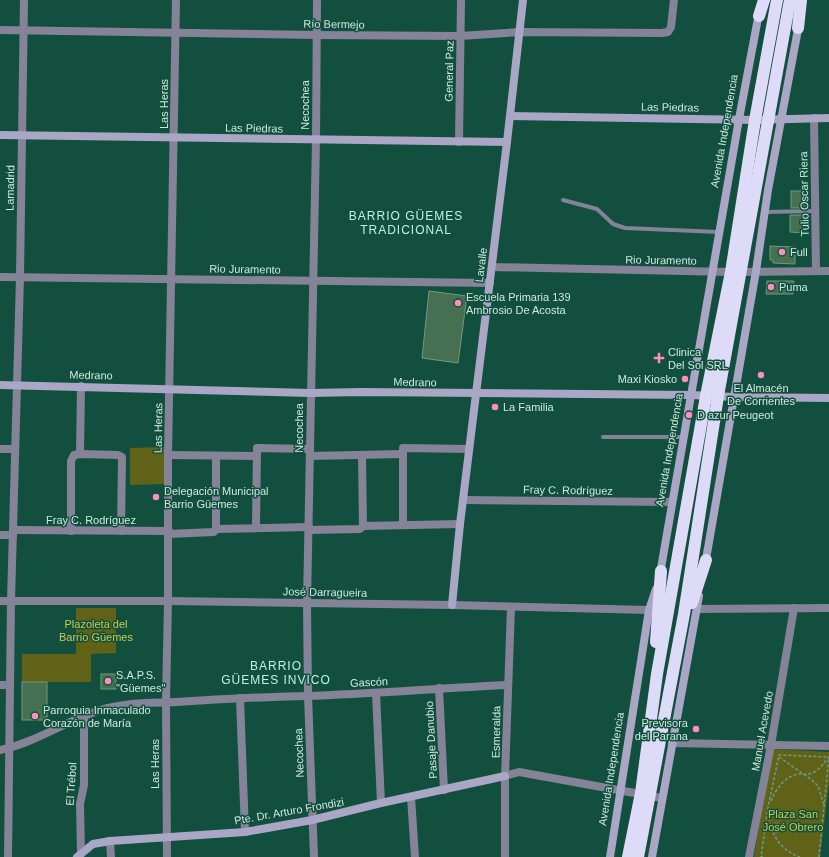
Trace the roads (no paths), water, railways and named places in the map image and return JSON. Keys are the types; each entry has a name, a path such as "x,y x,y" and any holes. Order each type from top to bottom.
{"highway":[{"path":"759,16 762,0"},
{"path":"736,272 755,120 778,0"},
{"path":"638,857 657,674 736,272 768,119 790,0"},
{"path":"798,28 802,0"},
{"path":"628,857 645,794 675,663 685,606 712,396"},
{"path":"675,663 706,560"},
{"path":"657,674 656,631 661,571"}],"street":[{"name":"Lamadrid","path":"8,857 4,812 9,748 14,449 20,277 24,0"},
{"name":"Las Heras","path":"167,857 166,702 168,455 176,0"},
{"name":"Necochea","path":"314,857 308,696 307,603 316,140 317,0"},
{"name":"General Paz","path":"459,142 461,0"},
{"name":"Lavalle","path":"452,605 460,524 477,394 523,0"},
{"name":"Río Bermejo","path":"0,30 460,36 520,32 662,33 668,32 671,27 674,0"},
{"name":"Avenida Independencia","path":"610,857 649,610 661,571 719,232 759,16"},
{"path":"652,857 706,560 798,28"},
{"name":"Las Piedras","path":"510,116 755,120 782,118 829,118"},
{"name":"Tulio Oscar Riera","path":"814,118 816,271"},
{"name":"Las Piedras","path":"0,135 507,142"},
{"name":"Rio Juramento","path":"492,267 712,272 829,271"},
{"name":"Rio Juramento","path":"0,277 490,283"},
{"name":"Medrano","path":"0,385 310,393 361,392 692,395 829,398"},
{"path":"80,454 81,386"},
{"path":"256,527 257,448 310,453 362,455 403,454"},
{"path":"403,524 403,448 469,449"},
{"path":"0,449 14,449"},
{"path":"70,531 71,461 74,455 80,454 118,455 122,457 121,531"},
{"path":"168,455 257,456"},
{"path":"362,455 363,526"},
{"path":"216,456 216,529 256,527 360,529 363,526 460,524"},
{"name":"Fray C. Rodríguez","path":"463,500 672,502"},
{"name":"Fray C. Rodríguez","path":"0,535 13,533 70,531 168,533 214,532 216,529"},
{"name":"José Darragueira","path":"0,601 168,601 452,605 649,610"},
{"name":"Esmeralda","path":"505,857 511,607"},
{"name":"Manuel Acevedo","path":"750,857 794,608"},
{"path":"697,609 829,608"},
{"name":"Gascón","path":"0,750 27,741 84,715 98,710 123,705 240,698 376,693 508,684"},
{"path":"0,685 10,685"},
{"name":"Pasaje Danubio","path":"439,688 444,790"},
{"path":"376,693 381,803"},
{"path":"240,698 245,832"},
{"name":"El Trébol","path":"79,856 80,804 84,785 84,715"},
{"path":"672,742 829,746"},
{"path":"506,776 519,772 620,789 662,798"},
{"name":"Pte. Dr. Arturo Frondizi","path":"79,856 92,844 110,841 245,832 312,820 381,803 506,776"},
{"path":"411,797 415,857"},
{"path":"110,841 111,857"}],"lane":[{"path":"563,200 597,209 614,224 625,228 719,232"},
{"path":"765,212 815,211"},
{"path":"603,437 684,437"}],"place":[{"name":"Full","path":"782,252"},
{"name":"Puma","path":"771,287"},
{"name":"Escuela Primaria 139 Ambrosio De Acosta","path":"458,303"},
{"name":"Clinica Del Sol SRL","path":"659,358"},
{"name":"El Almacén De Corrientes","path":"761,375"},
{"name":"Maxi Kiosko","path":"685,379"},
{"name":"La Familia","path":"495,407"},
{"name":"D azur Peugeot","path":"689,415"},
{"name":"Delegación Municipal Barrio Güemes","path":"156,497"},
{"name":"S.A.P.S. \"Güemes\"","path":"108,681"},
{"name":"Parroquia Inmaculado Corazón de María","path":"35,716"},
{"name":"Previsora del Parana","path":"696,729"}],"district":[{"name":"BARRIO GÜEMES TRADICIONAL","path":"406,223"},
{"name":"BARRIO GÜEMES INVICO","path":"276,673"}],"park label":[{"name":"Plazoleta del Barrio Güemes","path":"96,630"},
{"name":"Plaza San José Obrero","path":"793,820"}]}
